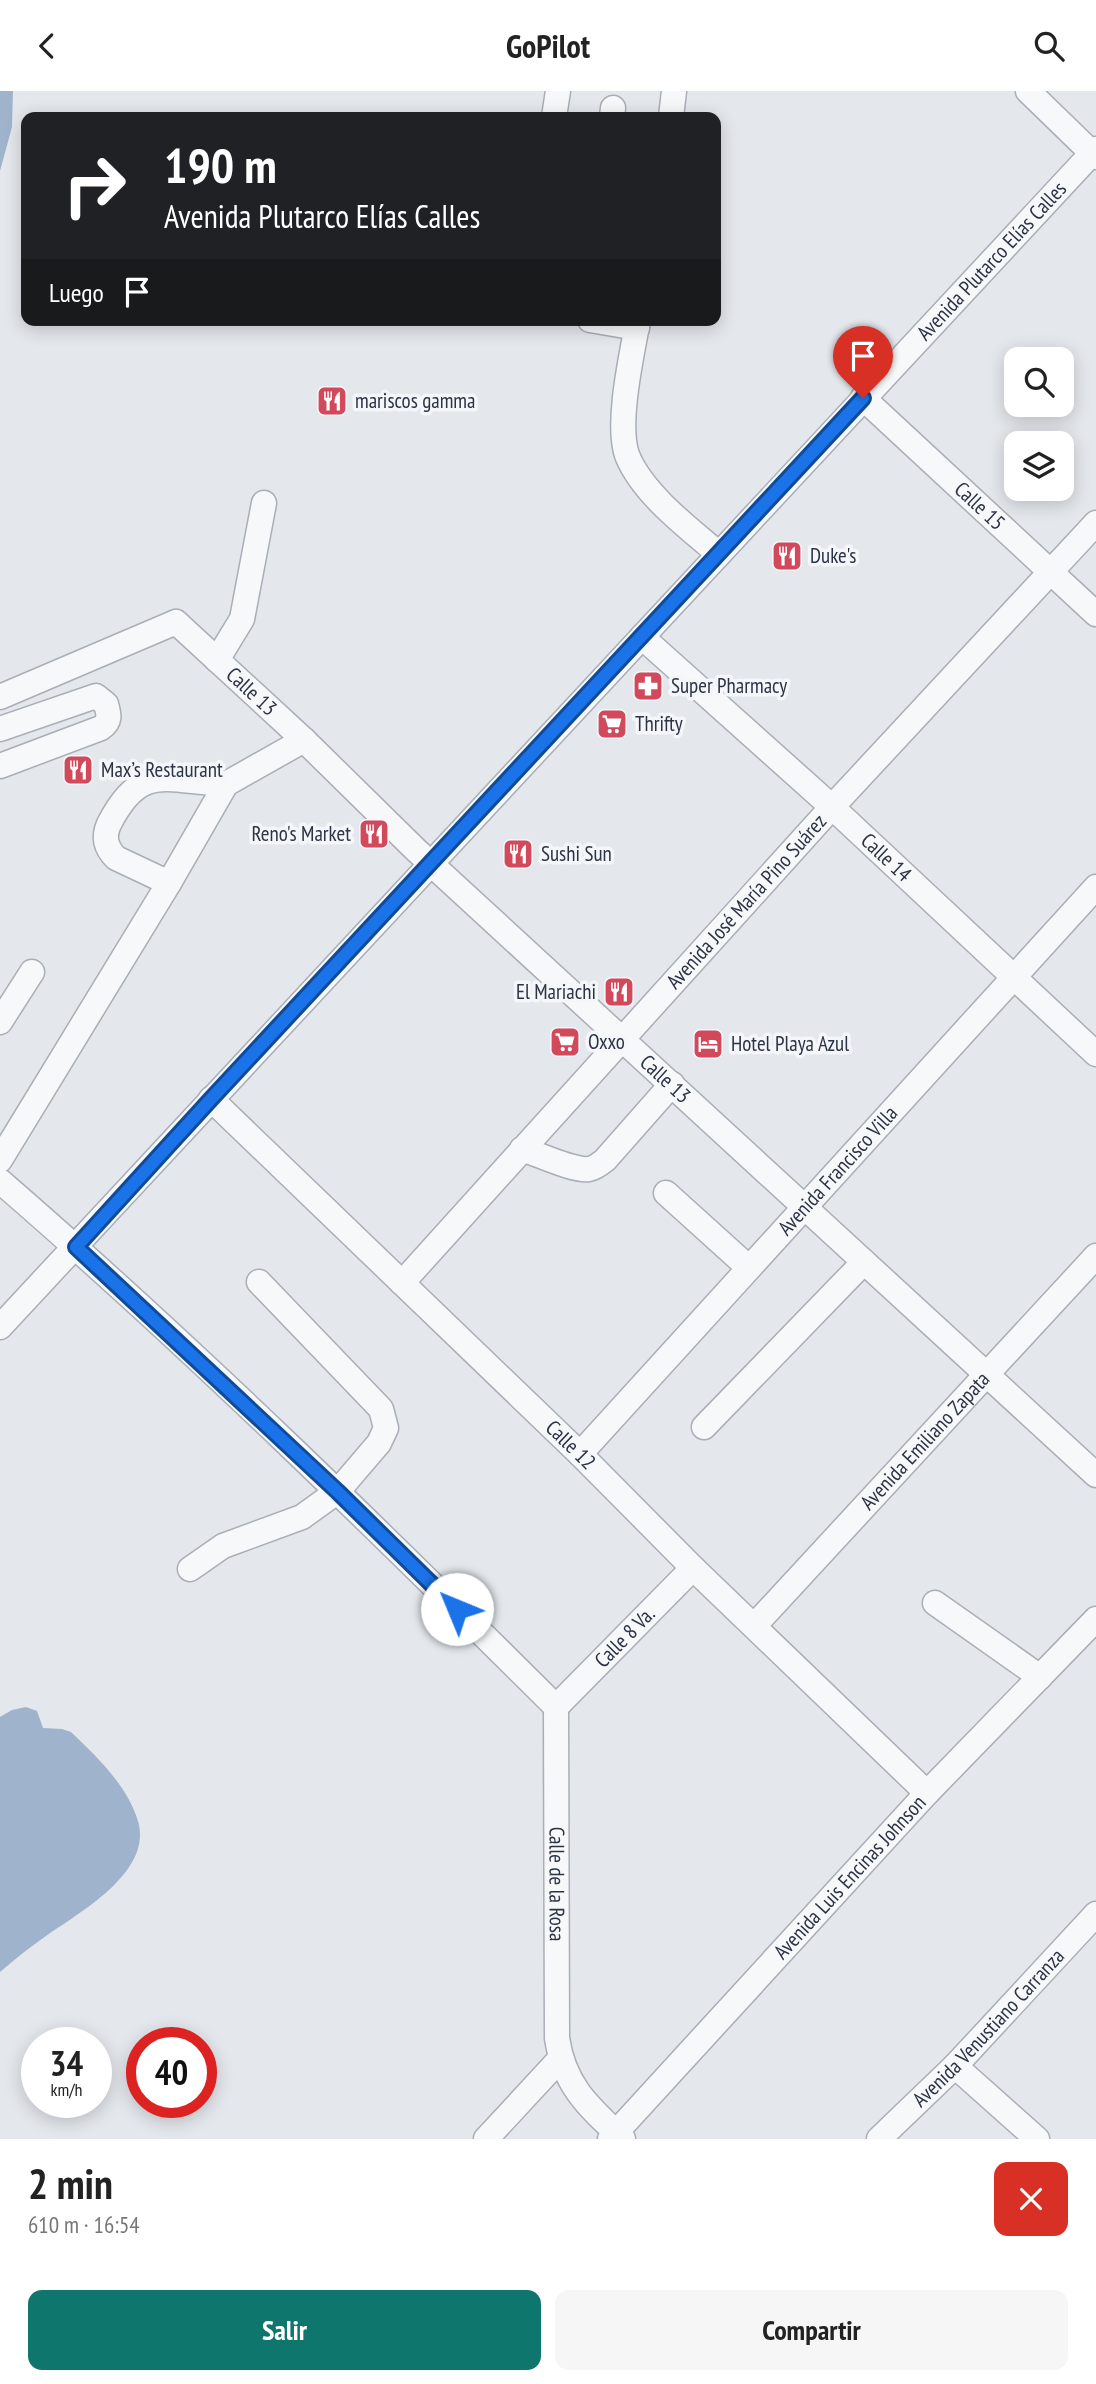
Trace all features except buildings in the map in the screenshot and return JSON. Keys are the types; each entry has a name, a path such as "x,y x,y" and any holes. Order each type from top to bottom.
{"street":[{"path":"555,112 558,91"},
{"path":"672,112 674,91"},
{"path":"1028,91 1095,153"},
{"name":"Avenida Plutarco Elías Calles","path":"0,1327 863,398 1095,153"},
{"path":"637,326 623,422 626,453 650,490 680,521 719,554"},
{"name":"Calle 15","path":"863,398 1096,614"},
{"path":"217,660 242,619 264,503"},
{"name":"Avenida José María Pino Suárez","path":"402,1283 832,807 1096,523"},
{"name":"Calle 13","path":"0,697 177,622 304,740 431,864 1096,1475"},
{"name":"Calle 14","path":"642,636 832,807 1096,1054"},
{"path":"0,729 96,696 106,704 109,716 101,728 0,766"},
{"path":"0,1160 169,883 226,784 304,740"},
{"path":"169,883 116,858 110,852 106,845 106,830 120,803 137,786 153,779 226,784"},
{"name":"Avenida Francisco Villa","path":"580,1454 1013,975 1096,887"},
{"path":"0,1022 32,972"},
{"path":"522,1149 578,1167 588,1169 596,1166 611,1153 672,1084"},
{"name":"Calle 12","path":"211,1099 927,1793"},
{"path":"0,1181 76,1247 338,1492 556,1707"},
{"path":"666,1193 749,1268"},
{"name":"Avenida Emiliano Zapata","path":"754,1626 1096,1256"},
{"path":"704,1427 864,1262"},
{"path":"190,1569 223,1546 302,1517 338,1492 379,1443 386,1428 381,1409 259,1282"},
{"name":"Calle 8 Va.","path":"556,1707 694,1567"},
{"path":"936,1603 1040,1677"},
{"name":"Avenida Luis Encinas Johnson","path":"616,2137 927,1793 1096,1619"},
{"name":"Calle de la Rosa","path":"556,1707 556,2016 560,2059"},
{"name":"Avenida Venustiano Carranza","path":"879,2139 954,2066 1096,1914"},
{"path":"486,2139 560,2059 570,2084 616,2137"},
{"path":"954,2066 1037,2139"}],"water":[{"path":"0,91 13,91 12,127 0,171"},
{"path":"26,1707 37,1711 43,1728 71,1732 110,1772 133,1808 138,1821 140,1840 135,1857 110,1889 0,1972 0,1717 12,1710"}],"place":[{"name":"mariscos gamma","path":"332,401"},
{"name":"Duke's","path":"787,556"},
{"name":"Super Pharmacy","path":"648,686"},
{"name":"Thrifty","path":"612,724"},
{"name":"Max’s Restaurant","path":"78,770"},
{"name":"Reno's Market","path":"374,834"},
{"name":"Sushi Sun","path":"518,854"},
{"name":"El Mariachi","path":"619,992"},
{"name":"Oxxo","path":"565,1042"},
{"name":"Hotel Playa Azul","path":"708,1044"}],"route":[{"path":"457,1609 338,1492 76,1247 863,398"}]}
